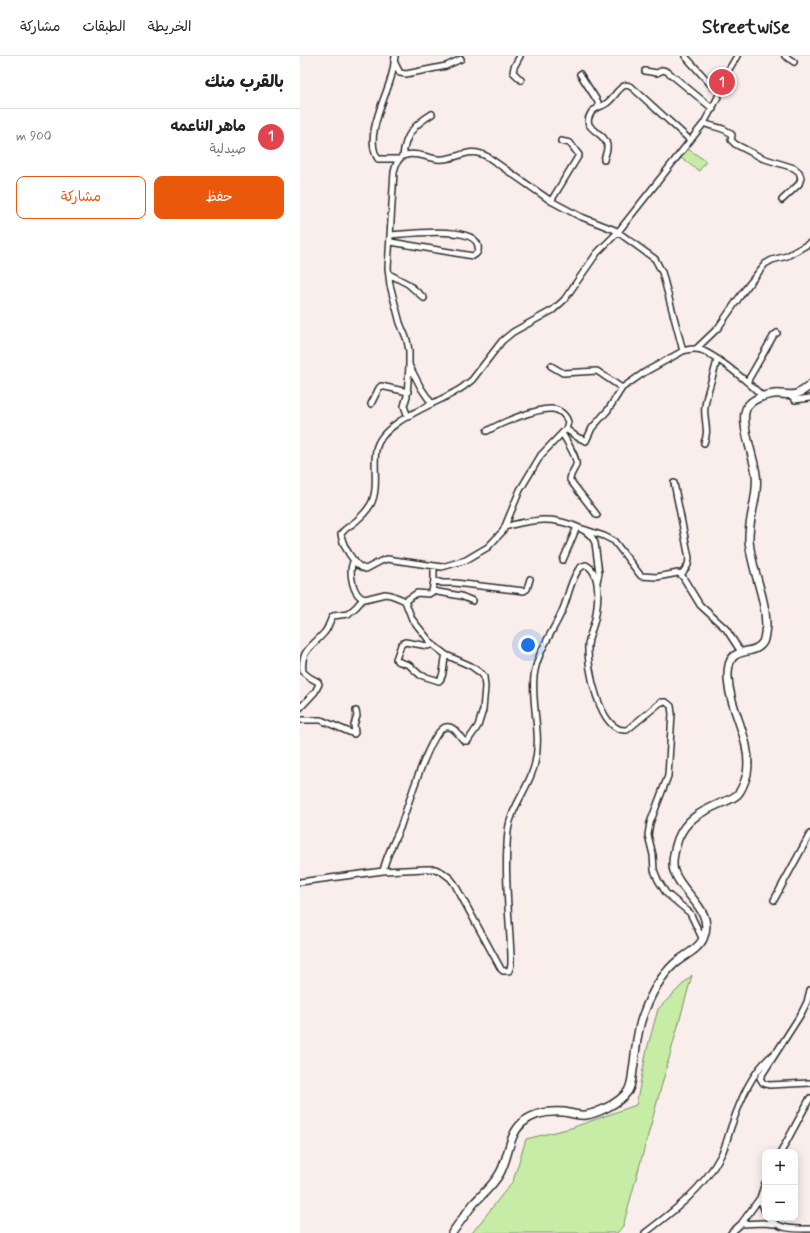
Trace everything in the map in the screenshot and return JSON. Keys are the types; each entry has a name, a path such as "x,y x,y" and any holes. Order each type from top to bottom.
{"street":[{"path":"520,56 514,68 514,72 521,80"},
{"path":"685,56 708,81 721,92"},
{"path":"487,431 515,418 552,408 559,411 567,418 568,425 544,452 526,478 505,527 492,542 474,556 448,567 434,567 386,559 364,569 354,560 347,550 341,534 344,530 356,522 372,502 376,451 378,443 383,436 392,427 408,417 460,390 469,383 498,345 507,337 547,314 561,304 598,253 618,232 704,123 713,109 728,71 737,56"},
{"path":"785,56 794,62"},
{"path":"395,59 400,73 406,74 446,66 461,59"},
{"path":"395,59 391,78 374,129 374,150 378,159 401,158 408,154 417,154 440,159 478,152 488,157 552,201 579,216 618,232 657,261 662,272 683,351"},
{"path":"645,71 656,73 663,70 668,72 713,109"},
{"path":"580,74 598,102 598,107"},
{"path":"604,160 607,148 606,142 588,123 589,117 592,111 608,102 622,87 627,85 635,90 690,140"},
{"path":"408,417 404,406 408,392 407,376 409,351 390,285 388,268 391,242 394,176 407,136 424,119 432,114"},
{"path":"704,123 708,126 721,127 725,129 732,135 731,140 735,144 762,158 794,168 799,172 801,177 800,182 782,200"},
{"path":"552,201 579,155 570,143 561,141"},
{"path":"391,235 435,233 463,234 471,237 478,243 478,250 473,256 391,242"},
{"path":"696,349 718,328 763,266 772,260 787,256 810,243"},
{"path":"389,274 408,284 424,298"},
{"path":"747,382 774,335 777,333"},
{"path":"564,431 586,441 592,428 608,410 622,388 645,372 683,351 696,349 718,360 737,373 763,397"},
{"path":"704,443 707,432 705,407 718,360"},
{"path":"409,365 421,388 432,404"},
{"path":"551,366 563,373 597,371 622,388"},
{"path":"452,1233 473,1205 499,1175 511,1139 522,1122 535,1115 544,1113 564,1112 579,1115 592,1114 608,1107 628,1091 641,1022 652,994 670,968 697,947 703,940 706,924 704,914 678,878 674,869 678,839 688,822 701,812 734,797 741,790 744,783 748,768 748,755 730,694 728,673 731,660 741,652 758,648 764,641 765,635 763,600 749,535 757,478 745,418 747,406 763,397 776,394 791,395 799,393 810,385"},
{"path":"371,404 381,386 408,392"},
{"path":"791,395 795,400 810,398"},
{"path":"564,431 577,460 570,480 597,515"},
{"path":"674,483 689,558 688,565 682,575"},
{"path":"505,527 522,522 542,520 556,521 604,536 614,541 641,576 657,577 678,573 682,575 700,605 726,629 741,652"},
{"path":"563,560 577,527"},
{"path":"583,530 594,539 599,573 597,583 596,611 589,638 588,654 596,692 606,717 615,728 627,730 661,702 668,704 672,708 669,771 666,783 650,823 648,838 658,880 666,893 690,913 703,940"},
{"path":"354,560 352,566 353,584 357,594 363,599"},
{"path":"300,882 383,870 439,870 450,878 459,892 501,969 507,972 510,969 511,955 507,882 508,830 512,817 531,776 538,751 534,692 536,669 539,656 562,611 578,570 583,566 590,567 597,583"},
{"path":"432,591 434,567"},
{"path":"434,580 524,591 527,589 530,579"},
{"path":"405,602 417,593 429,594 432,591 456,595 473,601"},
{"path":"300,708 315,692 319,684 303,672 301,659 304,652 326,631 333,616 348,614 363,599 388,594 405,602 412,619 432,644 446,655 471,666 484,677 483,710 478,726 468,741 464,741 453,729 447,726 443,727 436,736 417,776 400,827 388,854 383,870"},
{"path":"432,644 428,646 404,642 396,659 397,661 413,668 420,675 439,681 442,679 446,655"},
{"path":"300,720 321,720 354,734 354,725 357,716 356,711"},
{"path":"774,900 810,834"},
{"path":"810,990 808,1001 760,1076 763,1083 771,1085 810,1083"},
{"path":"645,1233 698,1189 709,1175 724,1149 731,1128 751,1081 765,1061 776,1052"},
{"path":"783,1149 810,1098"},
{"path":"731,1233 741,1224 760,1198 764,1185"},
{"path":"760,1198 762,1204"},
{"path":"771,1221 788,1231 810,1229"},
{"path":"741,1224 774,1224"}],"green space":[{"path":"688,149 706,161 699,171 681,158"},
{"path":"692,975 623,1226 617,1233 472,1233 513,1181 526,1139 571,1128 636,1105 647,1049 658,1009"}],"place":[{"name":"ماهر الناعمه","path":"722,82"}]}
